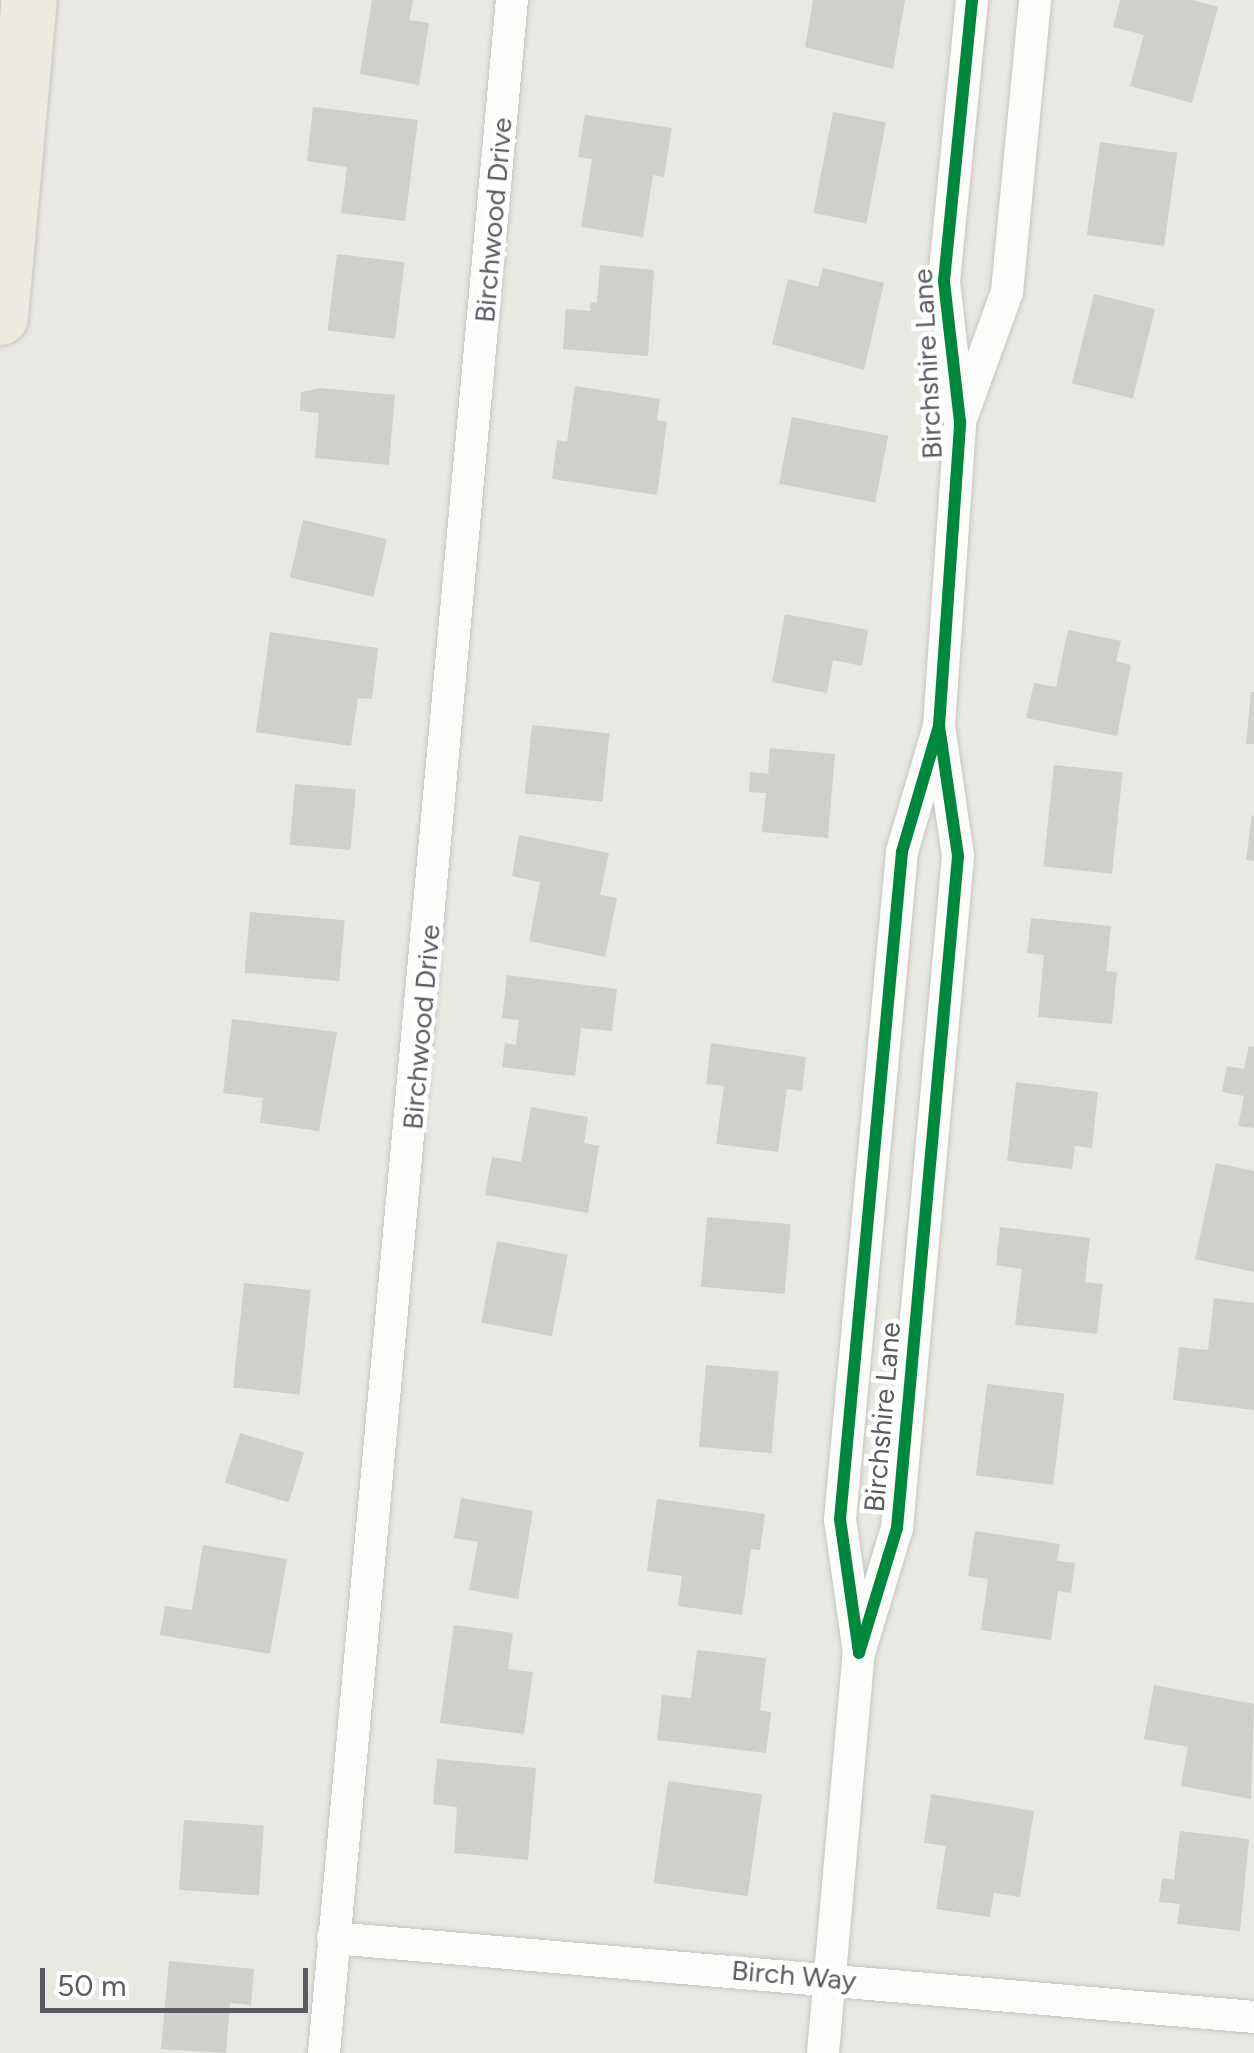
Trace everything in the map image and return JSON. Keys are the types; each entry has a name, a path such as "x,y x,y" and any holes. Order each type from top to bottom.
{"highway":[{"path":"0,317 29,0"}],"street":[{"name":"Birchwood Drive","path":"324,2053 512,0"},
{"name":"Birchshire Lane","path":"822,2053 859,1653 897,1528 958,856 940,726 960,422 944,281 972,0"},
{"name":"Birchshire Lane","path":"960,422 1007,292 1035,0"},
{"name":"Birchshire Lane","path":"859,1653 840,1518 902,852 940,726"},
{"name":"Birch Way","path":"333,1938 831,1977 1254,2017"}],"building":[{"path":"372,0 413,0 409,20 429,23 419,85 360,74"},
{"path":"813,0 905,0 893,69 805,47"},
{"path":"1120,0 1192,0 1218,7 1192,103 1130,86 1144,35 1113,27"},
{"path":"313,107 418,120 405,221 341,213 347,167 307,161"},
{"path":"833,112 886,122 866,223 813,213"},
{"path":"585,115 672,128 664,177 653,175 643,237 581,227 592,159 578,157"},
{"path":"1100,142 1177,153 1164,246 1087,235"},
{"path":"337,254 404,262 395,339 328,330"},
{"path":"600,265 654,270 648,356 563,349 566,309 590,311 591,302 597,303"},
{"path":"823,268 884,283 864,370 772,344 788,279 818,287"},
{"path":"1094,294 1155,309 1133,399 1072,383"},
{"path":"575,386 660,399 657,420 667,422 657,495 552,479 557,440 567,442"},
{"path":"320,388 395,395 389,465 315,458 319,413 300,411 301,392"},
{"path":"792,417 888,436 875,502 779,484"},
{"path":"303,520 387,539 374,597 290,577"},
{"path":"785,614 868,630 862,666 833,660 827,693 772,682"},
{"path":"1068,630 1121,641 1116,661 1131,665 1117,736 1026,718 1034,683 1056,687"},
{"path":"270,632 378,648 372,699 358,698 351,746 256,732"},
{"path":"1251,692 1254,744 1246,744"},
{"path":"532,725 610,733 602,802 525,794"},
{"path":"770,748 835,754 828,838 762,832 766,793 749,792 750,772 768,774"},
{"path":"1054,765 1123,772 1112,874 1043,866"},
{"path":"295,784 356,789 350,850 290,845"},
{"path":"1254,816 1254,861 1246,860"},
{"path":"519,835 609,853 600,895 617,898 605,957 529,941 540,882 512,876"},
{"path":"250,912 345,920 339,981 245,973"},
{"path":"1031,918 1111,926 1106,971 1117,972 1112,1024 1038,1017 1044,955 1027,953"},
{"path":"507,975 617,989 612,1031 581,1028 575,1076 502,1067 505,1043 516,1045 519,1020 502,1018"},
{"path":"232,1019 337,1032 319,1131 260,1123 263,1098 223,1093"},
{"path":"711,1043 806,1057 802,1091 787,1089 778,1152 716,1144 724,1086 706,1084"},
{"path":"1249,1046 1254,1047 1254,1128 1238,1126 1244,1096 1222,1092 1227,1066 1244,1069"},
{"path":"1016,1082 1098,1092 1092,1148 1075,1146 1072,1169 1007,1161"},
{"path":"531,1107 588,1117 584,1143 599,1146 588,1213 485,1195 492,1157 521,1162"},
{"path":"1216,1163 1254,1171 1254,1272 1195,1259"},
{"path":"707,1217 791,1224 785,1294 701,1287"},
{"path":"1000,1227 1090,1238 1085,1282 1103,1284 1097,1334 1015,1325 1022,1269 996,1265"},
{"path":"497,1241 568,1255 552,1336 481,1322"},
{"path":"244,1283 311,1290 300,1394 233,1387"},
{"path":"1214,1298 1254,1303 1254,1410 1173,1400 1179,1347 1208,1350"},
{"path":"706,1365 779,1371 772,1453 699,1447"},
{"path":"987,1384 1064,1394 1053,1485 976,1475"},
{"path":"240,1433 304,1453 289,1502 225,1483"},
{"path":"461,1498 533,1511 518,1599 469,1590 478,1542 454,1538"},
{"path":"657,1499 765,1514 760,1550 751,1549 742,1615 678,1606 682,1576 647,1571"},
{"path":"975,1531 1060,1544 1057,1561 1075,1563 1071,1593 1058,1591 1051,1640 981,1630 988,1579 968,1576"},
{"path":"203,1545 287,1559 270,1654 160,1635 165,1606 192,1610"},
{"path":"454,1625 513,1633 508,1669 533,1672 524,1734 440,1723"},
{"path":"697,1650 766,1658 760,1710 771,1712 766,1753 657,1740 662,1695 691,1698"},
{"path":"1154,1685 1254,1704 1251,1799 1181,1786 1188,1747 1144,1739"},
{"path":"437,1759 536,1768 528,1860 454,1853 457,1807 433,1804"},
{"path":"668,1781 762,1794 748,1896 654,1883"},
{"path":"931,1794 1034,1811 1020,1897 994,1893 990,1917 936,1909 946,1846 924,1843"},
{"path":"184,1820 264,1826 259,1895 179,1890"},
{"path":"1180,1831 1249,1839 1240,1931 1177,1924 1180,1904 1159,1902 1162,1878 1174,1880"},
{"path":"169,1961 254,1969 251,2005 230,2003 226,2053 161,2049"}],"cycle path":[{"path":"939,726 902,852 840,1519 859,1653 897,1528 958,856 939,726 960,422 944,281 972,0"}]}
